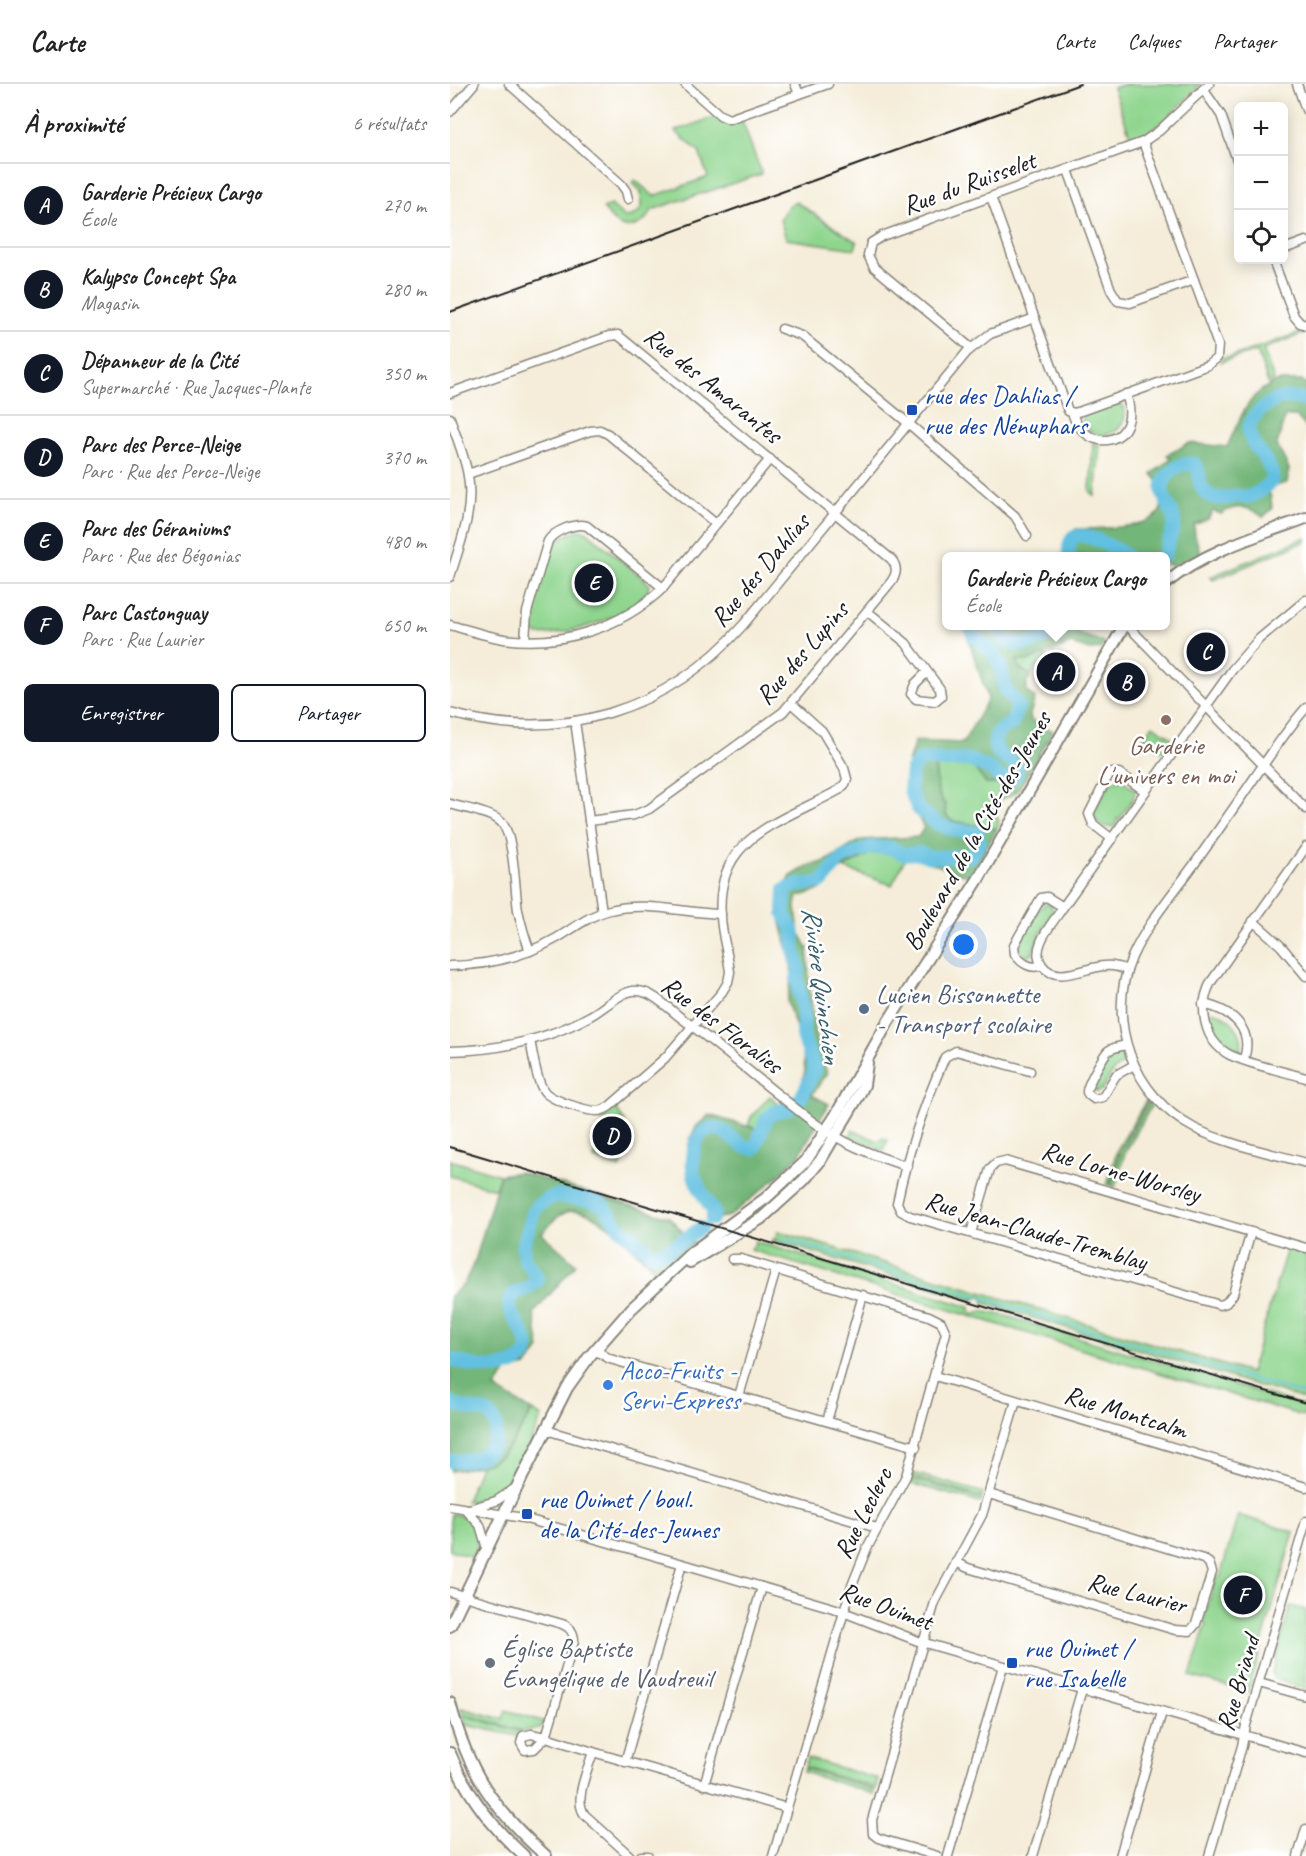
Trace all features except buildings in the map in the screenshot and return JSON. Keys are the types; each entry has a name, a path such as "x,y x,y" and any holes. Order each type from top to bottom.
{"main road":[{"path":"1170,580 1203,559 1306,518"},
{"name":"Boulevard de la Cité-des-Jeunes","path":"450,1626 502,1516 567,1388 595,1350 622,1317 658,1284 692,1260 753,1225 777,1206 809,1175 888,1022 979,878 1122,630"},
{"path":"450,1703 453,1729 490,1797 507,1819 546,1856"},
{"path":"450,1753 478,1805 500,1833 524,1856"}],"street":[{"path":"450,112 474,84"},
{"path":"509,84 621,184 628,199"},
{"path":"685,84 720,115 729,119 828,84"},
{"path":"795,84 799,94"},
{"path":"1297,84 1306,110"},
{"path":"1206,87 1221,115 1236,156"},
{"name":"Rue du Ruisselet","path":"971,348 874,267 868,259 867,252 871,243 878,238 1143,142 1206,87"},
{"path":"1072,413 1208,365 1216,359 1219,352 1143,142"},
{"path":"1068,170 1113,293 1118,301 1134,302 1194,280"},
{"path":"991,197 1067,409 1072,413 1078,426 1091,437 1100,440 1113,439 1125,430 1130,421 1126,394"},
{"path":"1288,248 1306,241"},
{"path":"1275,264 1294,316 1299,323 1306,325"},
{"name":"Rue des Dahlias","path":"450,714 517,725 575,721 617,711 648,699 676,684 708,660 744,624 971,348 994,332 1035,318"},
{"path":"782,329 802,336 908,423 1015,516 1027,536"},
{"name":"Rue des Amarantes","path":"450,393 609,336 618,335 835,512"},
{"path":"450,418 468,474 470,491 468,513 450,577"},
{"path":"468,474 594,430 600,430 608,434 716,524"},
{"path":"450,625 489,636 525,640 558,639 597,628 639,607 663,588 770,459"},
{"name":"Rue des Lupins","path":"589,820 628,816 648,809 773,720 791,703 894,578 895,565 891,559 835,512"},
{"path":"525,640 527,608 548,542 557,532 577,525 587,526 663,588"},
{"path":"1127,970 1117,966 1103,966 1060,974 1050,972 1042,965 1038,955 1040,945 1145,791 1245,654 1269,630 1306,600"},
{"path":"867,611 906,643 927,672"},
{"path":"1132,630 1306,809"},
{"path":"530,1040 540,1083 546,1094 590,1110 600,1111 610,1106 660,1063 722,992 729,978 730,969 721,914 725,873 743,844 838,790 846,782 846,771 825,736 791,703"},
{"path":"1306,708 1263,764 1142,938 1127,970 1122,1007 1126,1045 1134,1065 1159,1102 1184,1122 1208,1134 1306,1163"},
{"path":"575,721 602,912"},
{"path":"1112,839 1093,824 1089,814 1090,807 1107,778 1112,773 1119,773 1145,791"},
{"path":"450,804 493,817 505,827 509,840 520,921 530,951"},
{"path":"1306,847 1211,982 1203,1004 1205,1022 1214,1041 1229,1054 1306,1078"},
{"path":"1042,965 1029,966 1019,959 1014,950 1016,942 1041,898 1047,897 1064,908"},
{"path":"450,966 491,962 530,951 602,912 636,906 721,914"},
{"path":"1253,921 1281,946 1306,976"},
{"name":"Rue des Floralies","path":"450,1051 497,1047 530,1040 573,1025 627,993 635,991 650,995 831,1133 873,1155 907,1166"},
{"path":"1203,1004 1224,1010 1238,1020 1244,1030 1246,1041 1244,1059"},
{"path":"1126,1045 1107,1053 1089,1084 1087,1090 1089,1095 1094,1099 1103,1097 1116,1075 1134,1065"},
{"name":"Rue Jean-Claude-Tremblay","path":"1030,1071 956,1051 948,1054 943,1060 923,1111 897,1203 900,1211 910,1216 1220,1305 1228,1301 1233,1294 1251,1232"},
{"name":"Rue Lorne-Worsley","path":"971,1233 990,1169 1001,1161 1306,1248"},
{"path":"732,1259 738,1258 863,1295 827,1421"},
{"path":"739,1396 776,1270"},
{"name":"Rue Leclerc","path":"773,1856 861,1560 905,1480 946,1337 944,1326 929,1316 863,1295"},
{"path":"595,1350 610,1359 916,1447"},
{"name":"Rue Montcalm","path":"935,1376 1306,1487"},
{"path":"937,1856 878,1838 873,1834 871,1828 937,1598 980,1520 1016,1401"},
{"path":"546,1430 877,1528"},
{"path":"487,1549 480,1526 466,1510 496,1501 517,1487"},
{"name":"Rue Laurier","path":"956,1562 968,1568 1178,1630 1190,1630 1196,1624 1212,1572 1209,1563 1203,1559 989,1494"},
{"name":"Rue Ouimet","path":"450,1506 523,1518 844,1612 924,1643 1306,1753"},
{"name":"Rue Briand","path":"1209,1856 1306,1521"},
{"path":"625,1762 682,1564"},
{"path":"704,1785 762,1587"},
{"path":"450,1593 562,1624 572,1630 574,1641 546,1737 787,1809"},
{"path":"948,1856 1003,1666"},
{"path":"1259,1683 1306,1696"},
{"path":"1033,1856 1082,1689"},
{"path":"1120,1856 1162,1712"},
{"path":"593,1752 580,1796 580,1809 630,1856"},
{"path":"1298,1856 1306,1829"},
{"path":"641,1856 648,1856"}],"green space":[{"path":"1126,84 1201,84 1160,123 1132,141 1113,88"},
{"path":"714,117 727,123 742,121 762,174 660,207 651,211 643,221 635,226 618,225 603,208 611,205 625,217 637,213 642,207 640,194 642,192 632,183 635,180 654,196 708,177 699,152 675,131"},
{"path":"796,202 857,242 855,249 786,239 780,219 789,205"},
{"path":"1301,330 1306,333 1263,349 1274,380 1268,383 1257,351 1221,362 1223,357 1230,357 1299,333"},
{"path":"1279,381 1302,381 1306,384 1306,427 1296,416 1285,416 1277,445 1289,469 1287,483 1267,488 1271,497 1272,509 1263,517 1253,510 1242,508 1221,514 1213,511 1208,519 1194,525 1202,557 1183,567 1170,565 1170,552 1066,552 1067,539 1076,529 1142,523 1158,514 1162,504 1162,486 1152,474 1171,458 1167,455 1189,443 1227,447 1252,399 1268,386"},
{"path":"1116,403 1124,406 1125,417 1122,425 1116,431 1100,434 1086,427 1082,419 1085,414 1101,408 1104,410 1103,408"},
{"path":"1093,443 1100,445 1095,496 1090,491"},
{"path":"578,530 586,531 645,580 649,584 648,591 628,609 598,623 566,632 538,635 531,628 531,615 553,541"},
{"path":"1306,537 1306,541 1213,580 1210,577"},
{"path":"965,630 1076,630 1079,634 1104,642 1101,649 1090,650 1071,644 1028,661 1017,660 1020,669 1031,675 1027,682 1027,692 1035,698 1030,714 1031,720 1053,731 1017,792 1015,793 1007,785 987,784 969,762 935,765 938,793 945,805 946,815 952,821 997,829 970,877 912,856 876,853 867,855 839,870 818,891 798,896 796,906 798,925 799,932 808,948 809,984 816,1040 827,1073 812,1095 829,1104 799,1155 776,1178 730,1216 719,1218 705,1207 688,1169 688,1147 696,1127 709,1115 757,1129 769,1112 778,1108 788,1108 801,1086 805,1071 802,1044 787,1002 792,976 791,962 778,911 780,896 791,876 808,866 826,861 861,840 918,837 924,828 911,803 905,777 915,741 963,743 988,699"},
{"path":"1046,654 1046,662 1055,667 1051,674 1036,666 1031,675 1020,669 1017,660 1028,661"},
{"path":"1153,725 1173,739 1163,752 1143,738"},
{"path":"969,762 982,775 987,784 1007,785 1015,793 995,803 999,822 997,829 952,821 946,815 945,805 938,793 934,764"},
{"path":"1121,779 1135,790 1134,798 1119,820 1117,819 1116,825 1104,826 1097,822 1094,810 1111,781"},
{"path":"885,853 906,857 892,885 843,868 870,854"},
{"path":"1047,903 1052,905 1053,913 1039,936 1032,954 1024,956 1019,949 1022,938 1034,917"},
{"path":"1213,1011 1225,1017 1235,1026 1241,1037 1240,1050 1236,1052 1231,1049 1217,1036 1209,1014"},
{"path":"1122,1054 1124,1063 1114,1070 1102,1090 1097,1092 1094,1086 1110,1056"},
{"path":"770,1096 782,1107 766,1114 758,1129 748,1126 751,1117"},
{"path":"1148,1097 1149,1099 1119,1152 1110,1185 1107,1185 1117,1150"},
{"path":"1151,1100 1153,1103 1125,1153 1115,1187 1111,1186 1121,1153"},
{"path":"615,1108 625,1122 618,1128 630,1145 620,1168 594,1159 605,1115"},
{"path":"853,1130 878,1141 882,1138 888,1140 883,1151 850,1136"},
{"path":"450,1160 500,1175 495,1189 450,1176"},
{"path":"520,1172 669,1217 682,1231 686,1243 692,1241 694,1244 656,1272 619,1235 597,1218 586,1213 570,1211 560,1215 552,1222 542,1234 576,1264 534,1313 540,1349 527,1366 507,1371 495,1388 532,1411 512,1443 498,1458 482,1465 451,1471 450,1296 464,1284 476,1258 500,1175"},
{"path":"778,1231 1250,1373 1287,1248 1306,1253 1306,1400 984,1303 980,1296 973,1300 772,1240 775,1239"},
{"path":"755,1241 970,1307 973,1314 981,1311 1006,1316 1306,1406 1306,1417 750,1250"},
{"path":"532,1411 542,1417 523,1458 504,1488 494,1495 466,1501 481,1464 498,1458 518,1435"},
{"path":"913,1473 984,1493 982,1498 912,1477"},
{"path":"911,1479 982,1499 981,1503 909,1483"},
{"path":"452,1513 467,1520 476,1529 477,1541 473,1557 450,1550"},
{"path":"1238,1515 1294,1532 1248,1692 1190,1676 1206,1624 1203,1622 1216,1578 1220,1577"},
{"path":"1290,1606 1306,1610 1306,1689 1275,1679 1272,1673"},
{"path":"461,1708 503,1719 506,1710 545,1722 540,1729 523,1731 463,1714"},
{"path":"463,1715 521,1732 518,1736 466,1725"},
{"path":"807,1758 878,1779 876,1788 805,1767"},
{"path":"804,1768 875,1790 874,1794 803,1772"}],"waterway":[{"name":"Rivière Quinchien","path":"1165,552 1174,518 1165,499 1163,485 1173,470 1183,464 1195,464 1203,489 1214,498 1249,497 1257,493 1273,479 1265,459 1249,433 1250,424 1256,414 1278,399 1287,397 1306,401"},
{"name":"Rivière Quinchien","path":"1069,552 1072,539 1076,536 1089,537 1120,552"},
{"name":"Rivière Quinchien","path":"712,1219 714,1212 694,1175 694,1152 699,1137 710,1129 718,1129 740,1144 755,1148 767,1118 773,1113 791,1107 801,1098 815,1069 803,1037 803,1011 797,979 799,970 793,943 794,933 784,913 785,890 798,885 822,882 837,863 845,857 871,847 891,848 904,854 920,853 930,857 971,856 979,844 978,833 951,829 938,824 918,809 910,791 912,769 918,762 925,759 969,760 991,769 1001,779 1010,779 1017,774 1016,764 999,754 995,740 999,731 1012,724 1018,705 1005,690 1001,667 994,653 974,636 972,630"},
{"name":"Rivière Quinchien","path":"999,630 1006,640 1020,644 1041,639 1053,630"},
{"name":"Rivière Quinchien","path":"450,1359 490,1368 510,1365 527,1354 528,1345 512,1315 510,1301 513,1294 528,1288 537,1281 537,1277 524,1258 523,1246 534,1211 537,1206 550,1198 558,1196 601,1204 618,1226 651,1253 665,1252 701,1228"},
{"path":"781,1238 1306,1395"},
{"name":"Rivière Quinchien","path":"450,1402 461,1407 483,1411 490,1415 496,1425 495,1440 487,1452 474,1459 450,1461"}],"railway":[{"path":"450,312 1080,84"},
{"path":"450,1147 1306,1403"}],"place":[{"name":"rue des Dahlias / rue des Nénuphars","path":"912,410"},
{"name":"Parc des Géraniums","path":"594,583"},
{"name":"Dépanneur de la Cité","path":"1206,652"},
{"name":"Garderie Précieux Cargo","path":"1056,672"},
{"name":"Kalypso Concept Spa","path":"1126,682"},
{"name":"Garderie L'univers en moi","path":"1166,720"},
{"name":"Lucien Bissonnette - Transport scolaire","path":"864,1009"},
{"name":"Parc des Perce-Neige","path":"612,1136"},
{"name":"Acco-Fruits - Servi-Express","path":"608,1385"},
{"name":"rue Ouimet / boul. de la Cité-des-Jeunes","path":"527,1514"},
{"name":"Parc Castonguay","path":"1243,1595"},
{"name":"Église Baptiste Évangélique de Vaudreuil","path":"490,1663"},
{"name":"rue Ouimet / rue Isabelle","path":"1012,1663"}]}
